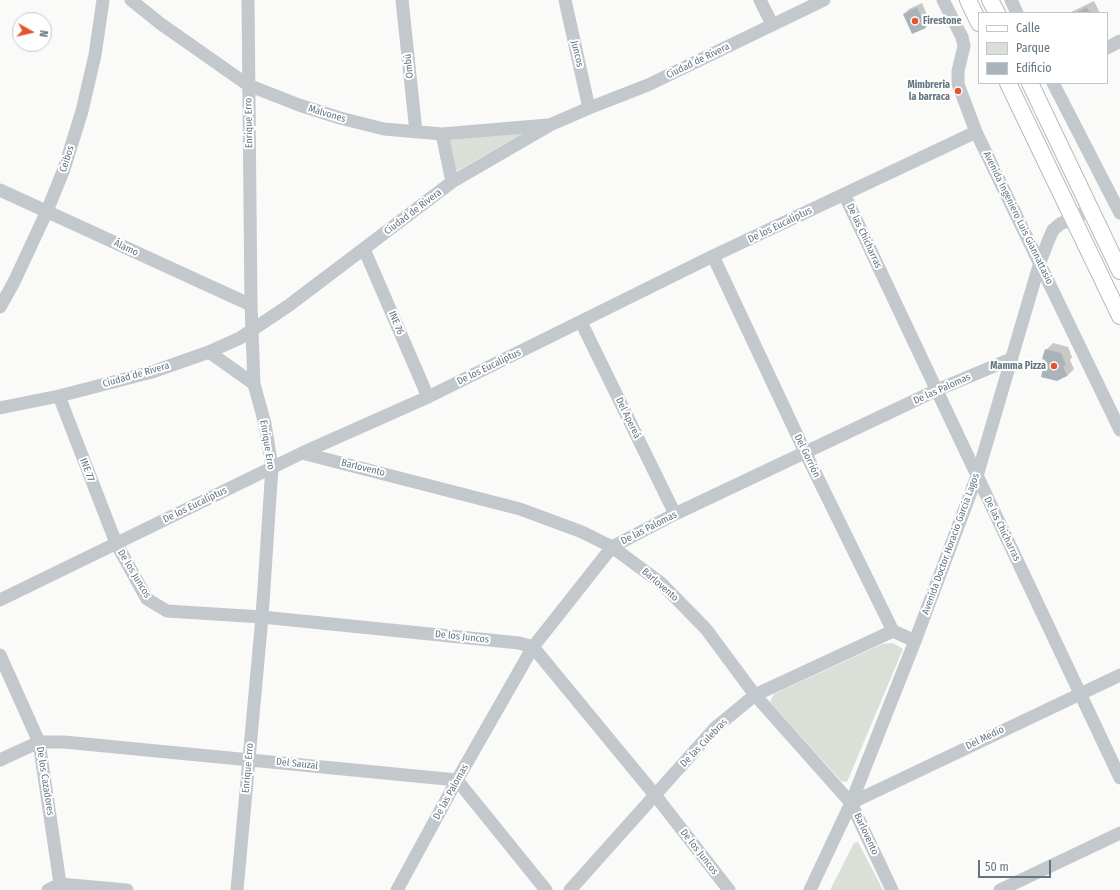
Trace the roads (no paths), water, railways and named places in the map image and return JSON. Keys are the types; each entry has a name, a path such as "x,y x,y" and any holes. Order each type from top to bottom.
{"main road":[{"path":"968,0 978,21"},
{"path":"990,0 996,12"},
{"path":"1008,84 1120,316"},
{"path":"1030,84 1120,270"}],"street":[{"name":"Ceibos","path":"0,307 14,282 47,212 64,169 82,112 95,55 103,0"},
{"name":"Malvones","path":"131,0 190,45 248,85 299,105 340,118 384,129 442,134 552,124"},
{"name":"Enrique Erro","path":"237,890 262,617 272,467 265,424 254,384 251,305 248,0"},
{"name":"Ombú","path":"402,0 416,132"},
{"name":"Juncos","path":"565,0 589,108"},
{"path":"760,0 772,24"},
{"name":"Ciudad de Rivera","path":"0,408 58,396 152,372 209,352 240,338 288,306 452,182 552,124 648,85 824,0"},
{"path":"1011,0 1017,12"},
{"name":"Avenida Ingeniero Luis Giannattasio","path":"945,1 962,37 964,46 958,71 958,84 976,132 1120,430"},
{"path":"1108,47 1120,41"},
{"path":"1054,84 1120,213"},
{"name":"De los Eucaliptus","path":"0,600 302,452 428,397 714,256 976,132"},
{"path":"442,134 452,182"},
{"name":"Álamo","path":"0,190 251,305"},
{"name":"De las Chicharras","path":"844,194 1120,778"},
{"name":"Avenida Doctor Horacio García Lagos","path":"810,890 851,803 915,641 977,476 1040,262 1053,230 1060,224 1091,210"},
{"name":"INE 76","path":"364,249 428,397"},
{"name":"Del Gorrión","path":"714,256 805,452 893,631"},
{"name":"Del Apereá","path":"581,322 675,514"},
{"path":"209,352 254,384"},
{"name":"De las Palomas","path":"397,890 457,780 533,647 612,547 675,514 805,452 937,390 1011,359"},
{"name":"INE 77","path":"58,396 116,543"},
{"name":"Barlovento","path":"302,452 520,508 582,532 612,547 661,583 706,629 755,695 851,803 892,890"},
{"name":"De los Juncos","path":"116,543 147,600 167,611 262,617 519,643 533,647 655,795 728,890"},
{"path":"893,631 915,641"},
{"name":"De las Culebras","path":"570,890 715,728 755,695 893,631"},
{"name":"De los Cazadores","path":"0,655 39,742 60,887"},
{"name":"Del Medio","path":"851,803 1120,675"},
{"name":"Del Sauzal","path":"0,760 39,742 64,742 457,780"},
{"path":"457,780 546,890"},
{"path":"1000,890 1120,834"},
{"path":"48,890 60,887 127,890"}],"place":[{"name":"Firestone","path":"915,21"},
{"name":"Mimbreria la barraca","path":"958,91"},
{"name":"Mamma Pizza","path":"1054,366"}]}
